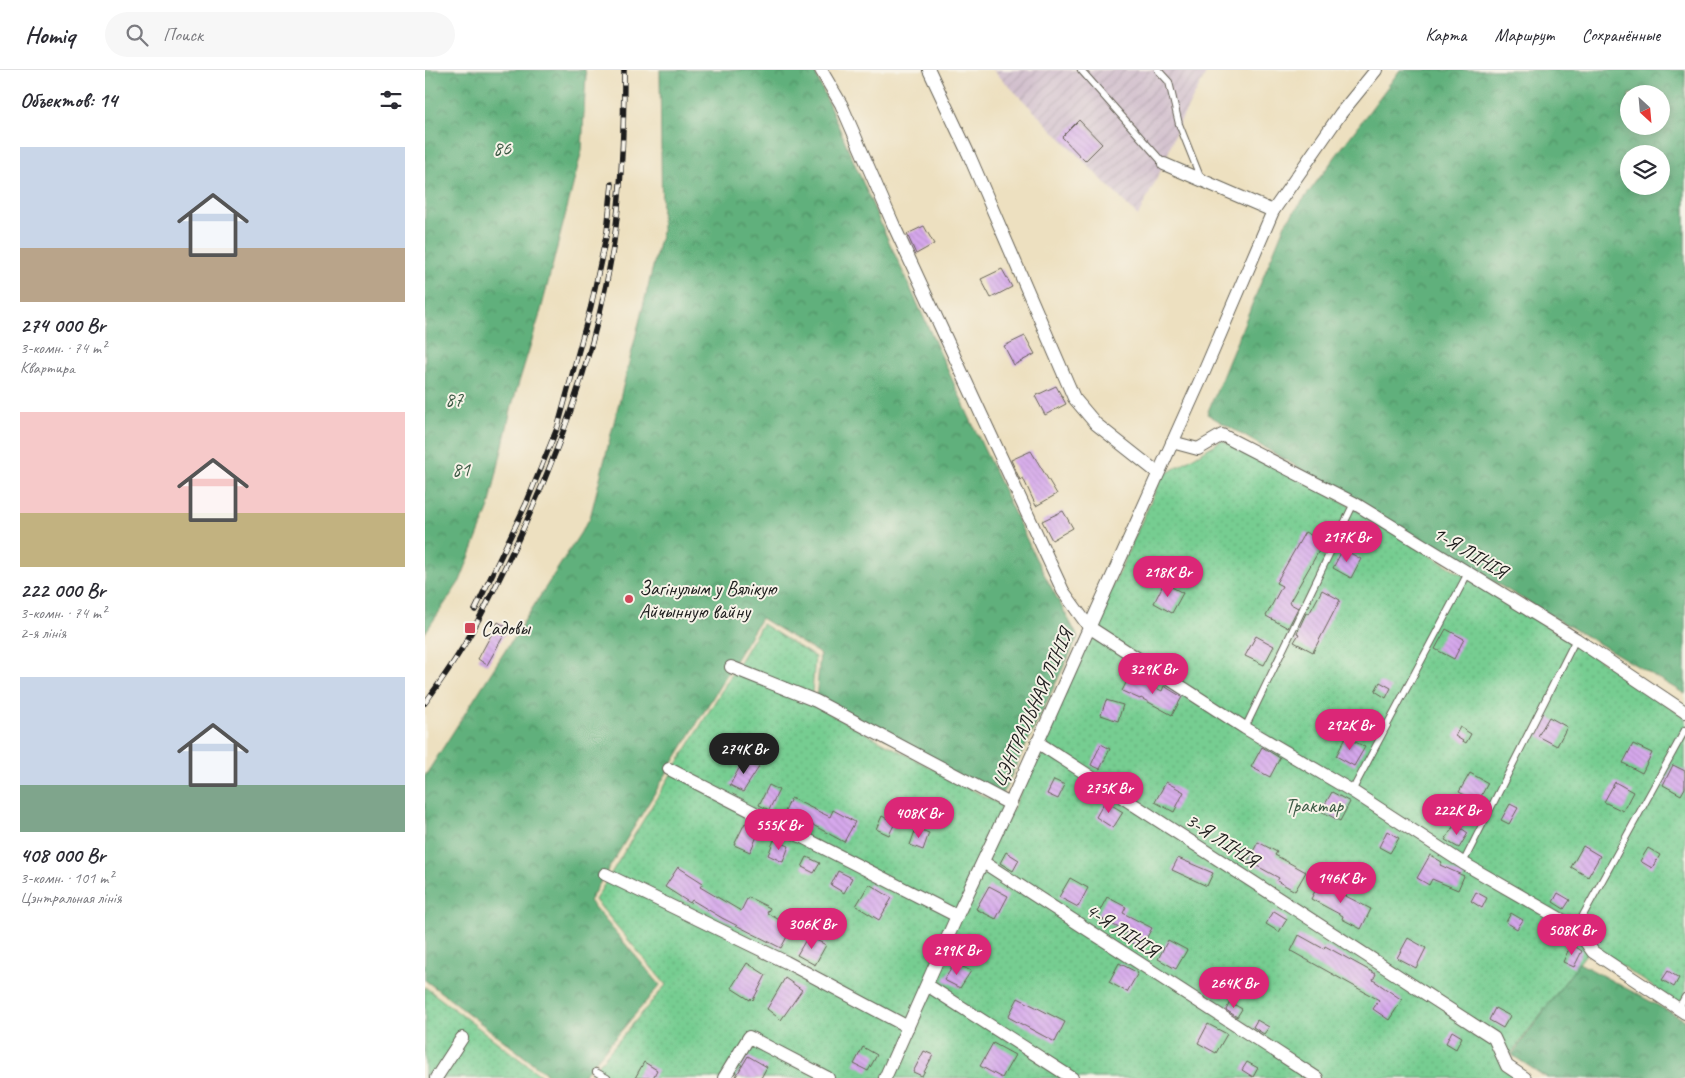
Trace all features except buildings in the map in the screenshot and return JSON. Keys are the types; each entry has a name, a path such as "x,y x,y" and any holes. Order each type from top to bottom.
{"street":[{"path":"821,70 841,104 894,226 1063,591 1089,627 1245,728 1352,790 1463,863 1576,928 1593,952 1682,1011"},
{"path":"929,70 969,155 1074,398 1096,424 1158,473"},
{"name":"ЦЭНТРАЛЬНАЯ ЛІНІЯ","path":"885,1078 957,916 1010,804 1273,211 1341,113 1376,70"},
{"path":"1164,164 1273,211"},
{"name":"1-Я ЛІНІЯ","path":"1172,442 1198,449 1222,435 1354,503 1576,639 1685,712"},
{"path":"731,667 816,701 1010,804"},
{"name":"3-Я ЛІНІЯ","path":"1037,742 1494,1038 1507,1066 1525,1078"},
{"path":"669,769 957,916"},
{"name":"4-Я ЛІНІЯ","path":"983,862 1317,1078"},
{"path":"605,874 786,962 908,1027"},
{"path":"927,985 1072,1078"},
{"path":"724,1078 749,1037 828,1078"},
{"path":"436,1078 462,1038"}],"lane":[{"path":"1081,70 1164,164"},
{"path":"1158,70 1169,82 1179,124 1202,180"},
{"path":"1245,728 1354,503"},
{"path":"1352,790 1468,573"},
{"path":"1463,863 1576,639"},
{"path":"1576,928 1685,730"},
{"path":"1682,1011 1685,996"},
{"path":"596,1072 607,1078"}],"shaded area":[{"path":"993,70 1208,70 1179,124 1164,164 1138,216"}],"green space":[{"name":"86","path":"425,70 585,70 586,75 582,150 540,314 512,405 489,507 460,581 425,633"},
{"path":"660,70 814,70 880,222 983,447 1036,559 1078,637 1000,799 816,701 820,654 761,618 589,901 660,985 581,1078 552,1078 425,980 425,776 590,518 662,231"},
{"path":"1400,70 1685,70 1685,694 1207,414 1285,224"},
{"name":"Трактар","path":"1222,440 1352,507 1574,643 1685,717 1685,1008 1592,946 1501,1067 1517,1078 587,1078 666,985 595,900 762,624 815,657 811,704 1012,811 1162,476"},
{"path":"1579,963 1685,1020 1685,1078 1547,1078 1512,1055"},
{"path":"425,987 544,1078 425,1078"}],"railway":[{"path":"425,703 466,642 517,542 562,435 587,361 606,286 619,204 624,114 624,70"},
{"path":"475,610 526,504 558,426 591,306 607,232 612,184"}],"place":[{"name":"Загінулым у Вялікую Айчынную вайну","path":"629,599"},
{"name":"Садовы","path":"470,628"}],"park label":[{"name":"87","path":"454,399"},
{"name":"81","path":"461,469"}]}
